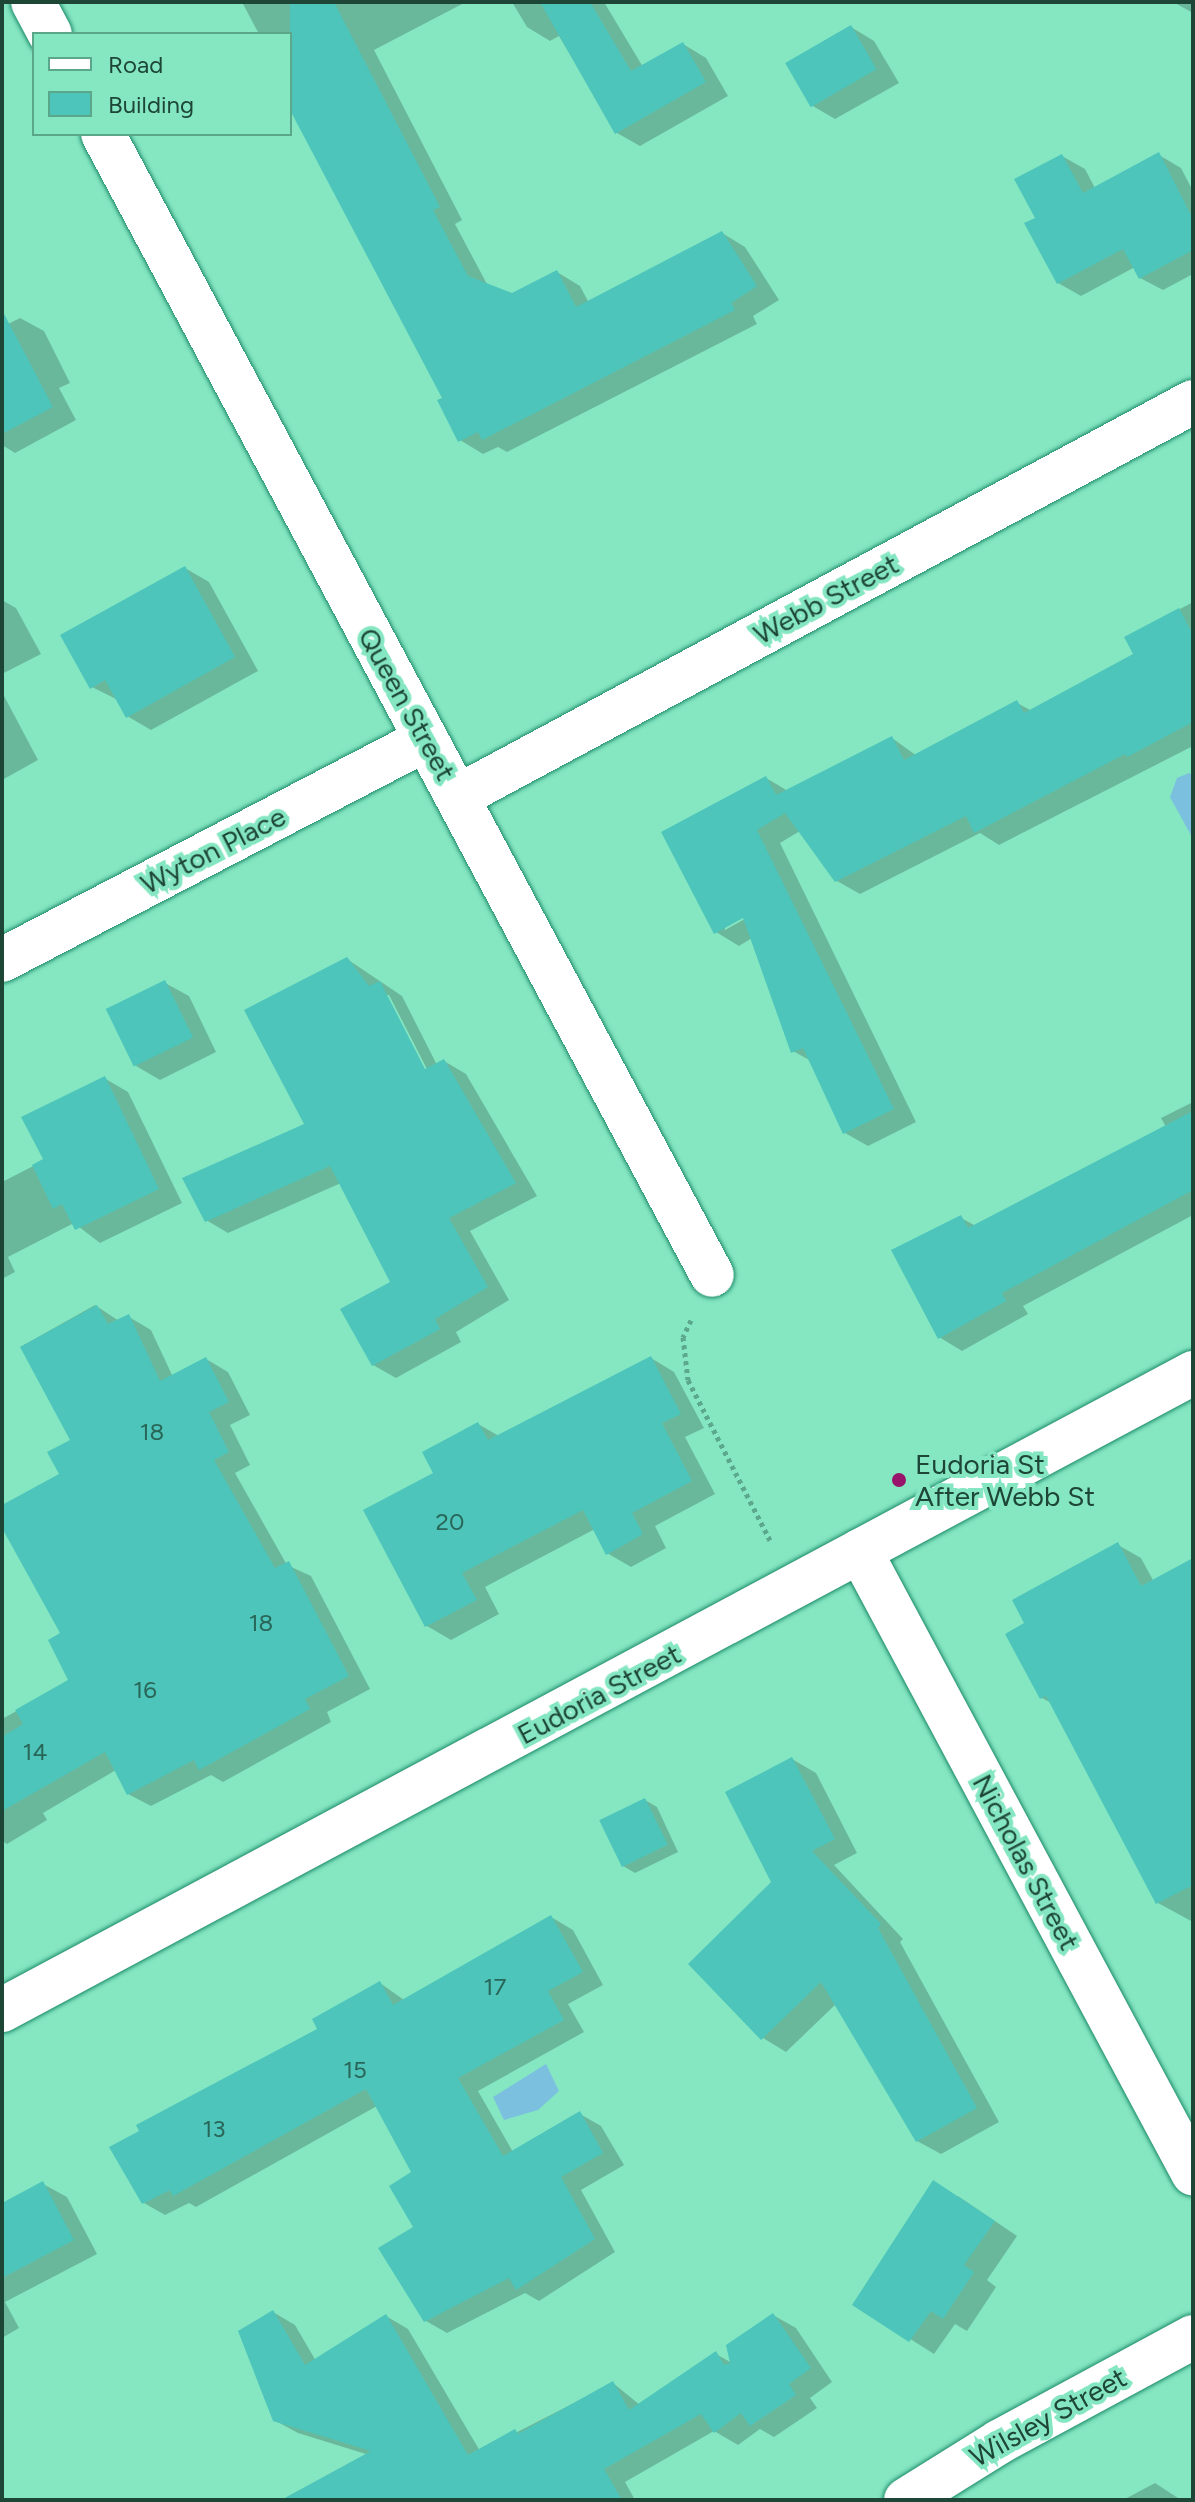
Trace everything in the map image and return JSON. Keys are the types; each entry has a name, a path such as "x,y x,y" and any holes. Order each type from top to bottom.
{"street":[{"path":"33,2 49,32"},
{"name":"Queen Street","path":"104,136 712,1275"},
{"name":"Webb Street","path":"459,796 1193,402"},
{"name":"Wyton Place","path":"2,960 424,740"},
{"name":"Eudoria Street","path":"2,2010 1193,1373"},
{"name":"Nicholas Street","path":"860,1551 1193,2173"},
{"name":"Wilsley Street","path":"906,2500 999,2442 1193,2337"}],"path":[{"path":"712,1275 683,1337 688,1380 795,1587"}],"water":[{"path":"1189,773 1193,775 1193,839 1170,797 1177,778"},
{"path":"546,2064 559,2091 538,2110 504,2120 493,2097"}],"building":[{"path":"290,2 334,2 440,207 433,210 468,276 512,293 557,270 576,307 722,231 757,286 731,303 735,310 482,440 478,432 458,442 437,400 442,398 292,114"},
{"path":"540,2 590,2 631,71 683,42 706,82 615,134"},
{"path":"851,25 876,69 811,107 785,63"},
{"path":"1159,152 1193,219 1193,250 1139,279 1123,249 1057,284 1024,223 1035,218 1014,179 1062,154 1083,193"},
{"path":"2,310 53,407 2,434"},
{"path":"185,566 235,657 126,718 105,680 90,689 60,635"},
{"path":"1179,608 1193,635 1193,722 1127,757 1125,754 974,833 966,816 835,882 785,813 757,830 894,1109 843,1134 803,1048 791,1053 743,918 714,934 661,832 766,776 776,795 892,736 904,760 1017,700 1024,713 1133,654 1124,637"},
{"path":"347,957 369,986 380,981 425,1069 444,1059 516,1183 449,1218 488,1287 435,1319 440,1329 372,1366 340,1309 390,1282 330,1166 205,1222 182,1178 304,1124 244,1010"},
{"path":"165,980 193,1038 134,1066 106,1009"},
{"path":"105,1076 159,1189 75,1230 62,1204 53,1209 32,1165 43,1159 21,1117"},
{"path":"1193,1111 1193,1190 1002,1293 1006,1301 938,1339 891,1250 961,1215 968,1228"},
{"path":"97,1305 108,1324 129,1314 160,1381 206,1357 229,1402 209,1412 229,1452 214,1460 275,1568 289,1561 349,1676 305,1699 310,1709 199,1770 194,1760 127,1795 105,1752 2,1811 2,1737 23,1724 15,1710 68,1680 48,1640 60,1633 2,1528 2,1505 59,1474 47,1452 70,1440 20,1347"},
{"path":"651,1356 681,1414 662,1423 692,1481 632,1513 643,1534 606,1555 583,1510 462,1573 477,1600 425,1627 363,1510 433,1473 422,1452 478,1422 488,1440"},
{"path":"1118,1542 1141,1586 1193,1558 1193,1885 1156,1904 1046,1696 1040,1699 1005,1634 1024,1623 1012,1600"},
{"path":"792,1757 835,1839 812,1851 881,1924 878,1928 977,2108 916,2142 821,1982 761,2040 688,1964 771,1882 725,1792"},
{"path":"645,1798 668,1845 622,1867 599,1820"},
{"path":"551,1915 583,1972 548,1991 564,2020 458,2078 503,2156 580,2111 603,2153 561,2177 595,2239 516,2290 509,2278 424,2322 378,2248 413,2227 389,2186 411,2172 366,2089 173,2196 170,2190 142,2204 109,2147 139,2131 136,2125 317,2029 312,2019 380,1981 393,2005"},
{"path":"933,2180 995,2221 964,2265 974,2272 943,2319 931,2311 909,2342 852,2305"},
{"path":"43,2181 74,2240 2,2278 2,2203"},
{"path":"273,2310 305,2365 386,2314 468,2455 515,2429 518,2434 613,2381 629,2410 716,2351 724,2365 730,2363 726,2345 773,2313 811,2368 789,2384 796,2395 750,2426 741,2413 714,2433 701,2414 604,2469 622,2500 281,2500 371,2451 273,2421 238,2331"}],"place":[{"name":"Eudoria St After Webb St","path":"899,1480"}]}
